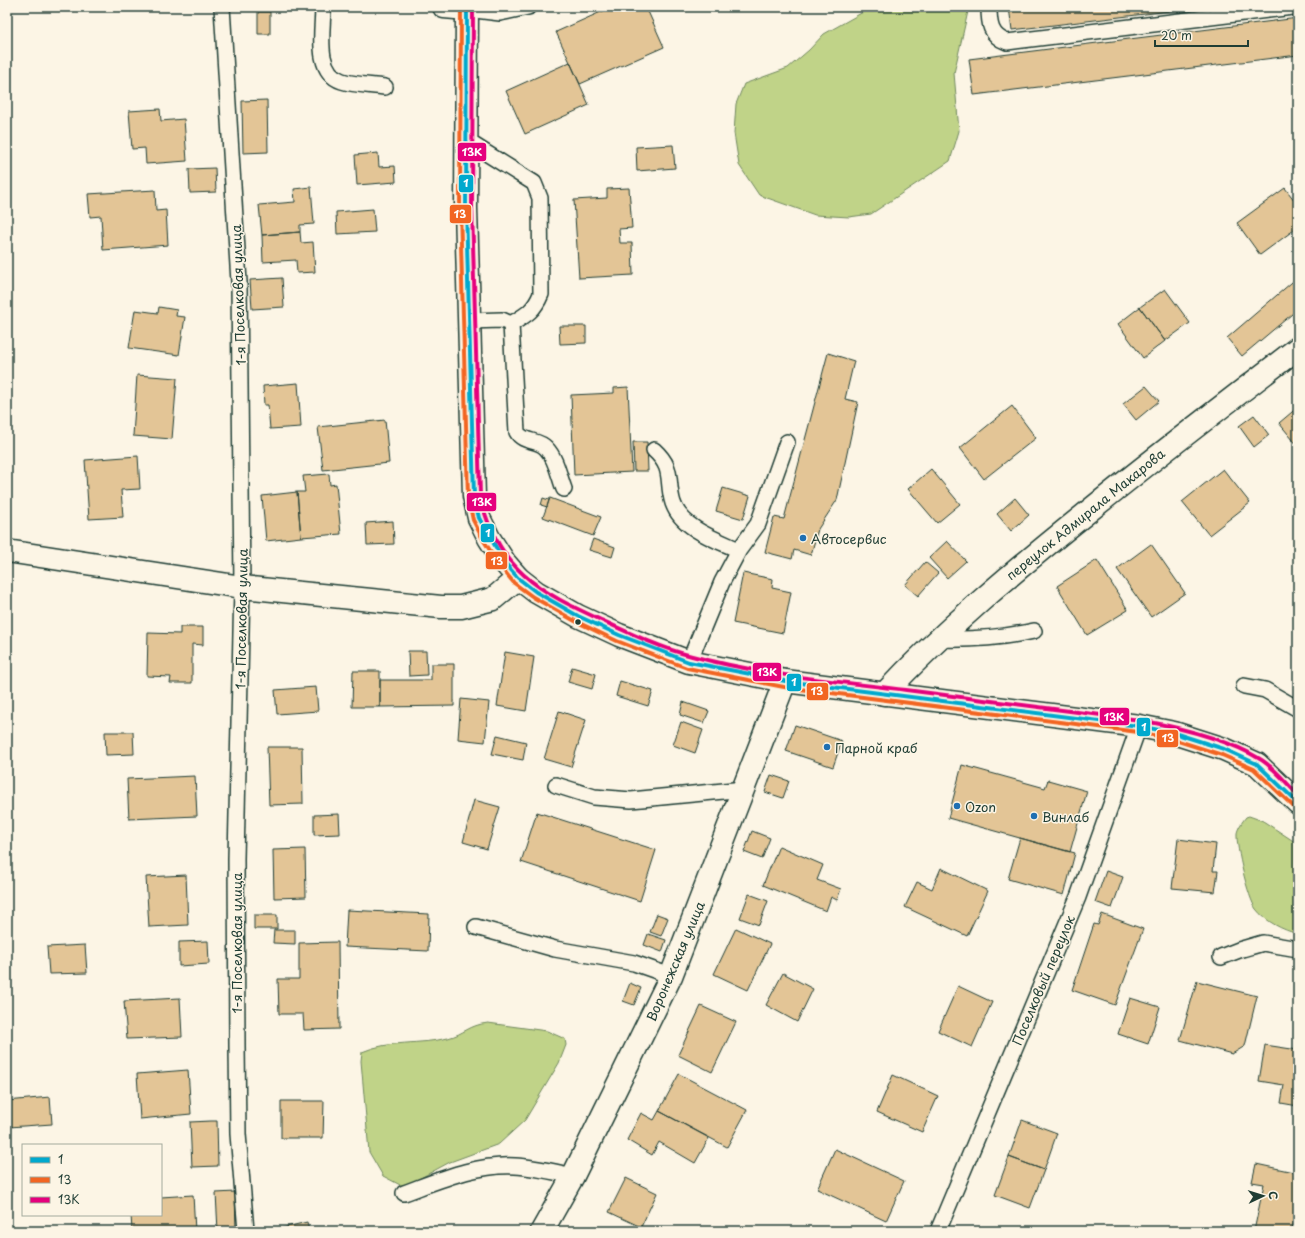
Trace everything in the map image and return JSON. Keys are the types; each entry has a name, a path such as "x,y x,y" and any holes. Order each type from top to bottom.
{"street":[{"path":"444,7 467,8 469,321 474,496 479,518 489,538 505,563 518,578 536,592 587,621 689,662 785,681 1139,726 1174,733 1224,749 1257,764 1298,803"},
{"name":"переулок Адмирала Макарова","path":"884,694 914,661 1024,563 1178,439 1298,348"},
{"path":"7,551 242,588 461,607 493,599 518,578"},
{"name":"Воронежская улица","path":"542,1231 573,1176 671,976 744,789 770,715 785,681"}],"lane":[{"name":"1-я Поселковая улица","path":"222,7 239,282 242,588 236,859 237,1038 238,1134 246,1231"},
{"path":"323,7 323,60 329,74 342,81 385,87"},
{"path":"467,8 500,13 528,7"},
{"path":"989,7 989,23 993,33 999,40 1007,42 1293,7"},
{"path":"467,141 534,183 540,198 541,294 536,306 529,313 511,324"},
{"path":"469,321 502,320 511,324"},
{"path":"511,324 517,432 520,437 542,445 547,449 564,488"},
{"path":"689,662 716,596 739,550 758,524 787,442"},
{"path":"654,450 663,458 669,473 673,504 685,521 704,534 739,550"},
{"path":"938,639 978,639 1017,635 1034,631"},
{"path":"1244,686 1265,690 1298,709"},
{"name":"Поселковый переулок","path":"938,1231 1078,897 1139,726"},
{"path":"556,785 594,797 631,800 744,789"},
{"path":"476,927 555,949 634,963 671,976"},
{"path":"1222,957 1263,942 1298,949"},
{"path":"404,1194 467,1171 491,1167 515,1166 573,1176"}],"green space":[{"path":"872,7 969,7 954,73 959,131 950,161 871,214 849,217 815,215 759,195 739,165 734,133 736,104 744,84 788,68 809,50 824,34"},
{"path":"1249,816 1263,821 1298,844 1298,934 1270,922 1260,914 1253,903 1243,872 1237,840 1239,827 1246,817"},
{"path":"488,1023 547,1031 565,1039 566,1045 559,1063 525,1120 499,1144 450,1162 404,1187 383,1176 369,1152 361,1061 362,1052 372,1048 394,1044 448,1038 481,1024"}],"building":[{"path":"612,7 646,7 664,47 580,84 556,32"},
{"path":"1009,7 1203,7 1012,30"},
{"path":"258,12 270,12 270,34 258,34"},
{"path":"1298,18 1298,55 974,95 969,59"},
{"path":"570,62 589,105 525,134 506,91"},
{"path":"267,100 268,152 243,153 242,101"},
{"path":"160,109 161,121 184,119 187,161 146,164 145,148 132,149 129,111"},
{"path":"673,145 675,168 637,171 636,147"},
{"path":"378,153 379,167 395,166 396,182 357,185 355,155"},
{"path":"215,168 216,192 190,193 189,169"},
{"path":"311,187 314,224 300,225 300,232 262,235 259,205 295,202 294,189"},
{"path":"629,188 632,228 619,229 620,243 632,243 633,275 579,278 574,200 607,198 607,189"},
{"path":"1285,188 1298,205 1298,227 1260,255 1237,223"},
{"path":"155,190 156,211 166,210 168,245 103,250 101,216 90,217 88,194"},
{"path":"373,209 375,232 337,234 336,212"},
{"path":"300,232 301,243 313,242 315,272 297,273 296,260 263,262 262,235"},
{"path":"1298,277 1298,309 1242,356 1227,338"},
{"path":"282,278 284,307 252,309 250,280"},
{"path":"1165,289 1190,323 1165,341 1140,307"},
{"path":"159,307 177,310 176,316 185,317 179,355 129,348 135,310 158,313"},
{"path":"1140,307 1165,341 1143,358 1118,324"},
{"path":"559,326 586,326 586,343 560,344"},
{"path":"828,353 854,361 845,399 858,402 837,500 818,529 811,555 794,550 792,559 765,552 774,517 784,519"},
{"path":"137,375 177,378 172,439 133,436"},
{"path":"298,383 301,427 270,429 268,405 264,405 263,386"},
{"path":"1146,386 1159,401 1136,420 1123,404"},
{"path":"628,387 632,472 574,475 571,395 614,393 614,388"},
{"path":"1012,406 1036,438 984,479 960,448"},
{"path":"1298,407 1298,446 1279,423"},
{"path":"1254,415 1269,435 1254,447 1239,426"},
{"path":"385,420 389,463 323,470 318,427"},
{"path":"633,442 647,442 648,471 634,471"},
{"path":"138,456 140,489 121,490 123,517 89,519 85,460"},
{"path":"931,469 960,504 937,523 908,489"},
{"path":"1223,469 1250,503 1209,535 1182,502"},
{"path":"329,474 330,485 336,484 341,534 301,537 297,492 305,492 303,476"},
{"path":"723,488 750,496 743,519 716,511"},
{"path":"297,492 301,537 266,541 262,496"},
{"path":"543,498 549,500 547,507 541,505"},
{"path":"550,498 601,517 593,536 543,517"},
{"path":"1015,498 1029,515 1011,531 997,514"},
{"path":"393,521 394,544 367,545 366,523"},
{"path":"593,539 615,547 612,557 589,550"},
{"path":"947,541 966,561 947,578 929,558"},
{"path":"1151,544 1185,593 1151,617 1117,569"},
{"path":"1097,560 1128,610 1087,635 1057,586"},
{"path":"925,562 938,573 918,596 905,585"},
{"path":"743,573 773,579 772,588 791,592 783,633 733,623"},
{"path":"180,627 203,627 203,645 192,644 192,683 170,683 171,677 147,676 148,633 180,634"},
{"path":"408,651 426,651 427,675 409,676"},
{"path":"505,652 534,657 526,711 497,706"},
{"path":"431,664 454,664 454,706 380,707 380,680 431,680"},
{"path":"572,667 596,674 592,689 568,682"},
{"path":"353,671 380,671 380,707 352,707"},
{"path":"620,681 653,691 648,706 616,696"},
{"path":"316,687 318,711 277,714 275,690"},
{"path":"461,699 489,702 485,742 458,739"},
{"path":"683,702 709,711 704,723 680,715"},
{"path":"559,711 586,720 571,767 544,759"},
{"path":"681,722 703,730 695,753 673,745"},
{"path":"795,725 842,741 833,767 786,751"},
{"path":"105,732 133,732 134,754 106,755"},
{"path":"497,735 526,742 523,760 492,754"},
{"path":"267,747 302,747 303,804 269,805"},
{"path":"962,765 1045,788 1048,780 1087,791 1070,852 948,818"},
{"path":"771,775 789,781 783,798 765,792"},
{"path":"195,776 197,816 129,819 127,779"},
{"path":"474,800 500,807 487,849 463,842"},
{"path":"537,812 656,850 640,901 521,862"},
{"path":"339,814 340,834 314,835 314,815"},
{"path":"752,831 770,838 762,859 744,852"},
{"path":"1020,838 1075,853 1064,895 1008,879"},
{"path":"1178,839 1216,844 1213,871 1218,871 1215,892 1172,888"},
{"path":"779,846 823,865 817,880 841,889 837,900 831,897 826,911 763,885"},
{"path":"305,849 306,897 274,898 273,850"},
{"path":"941,868 988,891 967,936 905,907 917,882 932,889"},
{"path":"1106,871 1123,877 1112,908 1095,902"},
{"path":"186,875 188,925 149,927 146,877"},
{"path":"749,894 768,901 759,925 740,918"},
{"path":"347,910 429,914 428,951 345,947"},
{"path":"657,914 668,918 661,936 650,932"},
{"path":"1102,914 1143,929 1115,1005 1072,990 1094,924 1098,925"},
{"path":"254,915 277,915 277,929 254,929"},
{"path":"736,928 770,944 748,990 714,974"},
{"path":"274,930 295,930 295,944 273,943"},
{"path":"648,934 666,940 662,952 644,945"},
{"path":"208,941 209,964 179,966 179,942"},
{"path":"338,942 339,1029 304,1030 303,1014 279,1014 278,979 299,979 299,943"},
{"path":"85,945 87,973 49,974 47,947"},
{"path":"783,973 813,989 797,1022 766,1005"},
{"path":"1197,981 1257,996 1245,1046 1232,1054 1180,1040"},
{"path":"630,983 641,988 634,1005 623,1001"},
{"path":"958,986 992,1002 972,1047 938,1031"},
{"path":"180,998 182,1037 127,1039 124,1001"},
{"path":"1130,998 1160,1007 1148,1044 1118,1034"},
{"path":"701,1006 736,1022 712,1072 678,1055"},
{"path":"1265,1045 1298,1050 1298,1106 1281,1103 1284,1085 1259,1081"},
{"path":"188,1070 191,1114 140,1119 137,1074"},
{"path":"679,1074 747,1110 727,1147 659,1111"},
{"path":"893,1075 938,1096 922,1132 877,1112"},
{"path":"50,1097 52,1124 9,1127 7,1101"},
{"path":"281,1101 324,1101 323,1138 281,1138"},
{"path":"659,1111 709,1138 695,1163 659,1142 652,1155 627,1140 641,1113 654,1120"},
{"path":"1022,1120 1057,1133 1044,1170 1009,1157"},
{"path":"217,1121 218,1166 192,1167 190,1122"},
{"path":"835,1149 904,1181 886,1221 817,1189"},
{"path":"1009,1157 1044,1170 1030,1208 995,1195"},
{"path":"1256,1164 1298,1173 1298,1201 1292,1231 1254,1231 1264,1184 1252,1182"},
{"path":"626,1178 657,1193 641,1227 609,1212"},
{"path":"235,1192 236,1231 218,1231 216,1193"},
{"path":"193,1195 195,1231 132,1231 131,1216 162,1216 162,1197"},
{"path":"307,1222 309,1231 270,1231"}],"transit line":[{"name":"13","path":"461,7 460,208 468,497 473,520 484,541 500,566 514,583 533,597 575,621 617,641 687,668 784,687 1138,732 1172,739 1222,755 1254,769 1294,807"},
{"name":"1","path":"467,7 466,208 474,496 479,518 505,563 518,578 536,592 578,616 619,635 689,662 785,681 1139,726 1174,733 1224,749 1257,764 1298,803"},
{"name":"13К","path":"473,7 472,208 480,495 490,528 508,558 524,575 550,594 579,610 645,640 681,653 718,663 771,673 1140,720 1170,726 1233,745 1260,759 1270,766 1298,795"}],"place":[{"name":"Автосервис","path":"803,538"},
{"name":"Парной краб","path":"827,747"},
{"name":"Ozon","path":"957,806"},
{"name":"Винлаб","path":"1034,816"}]}
